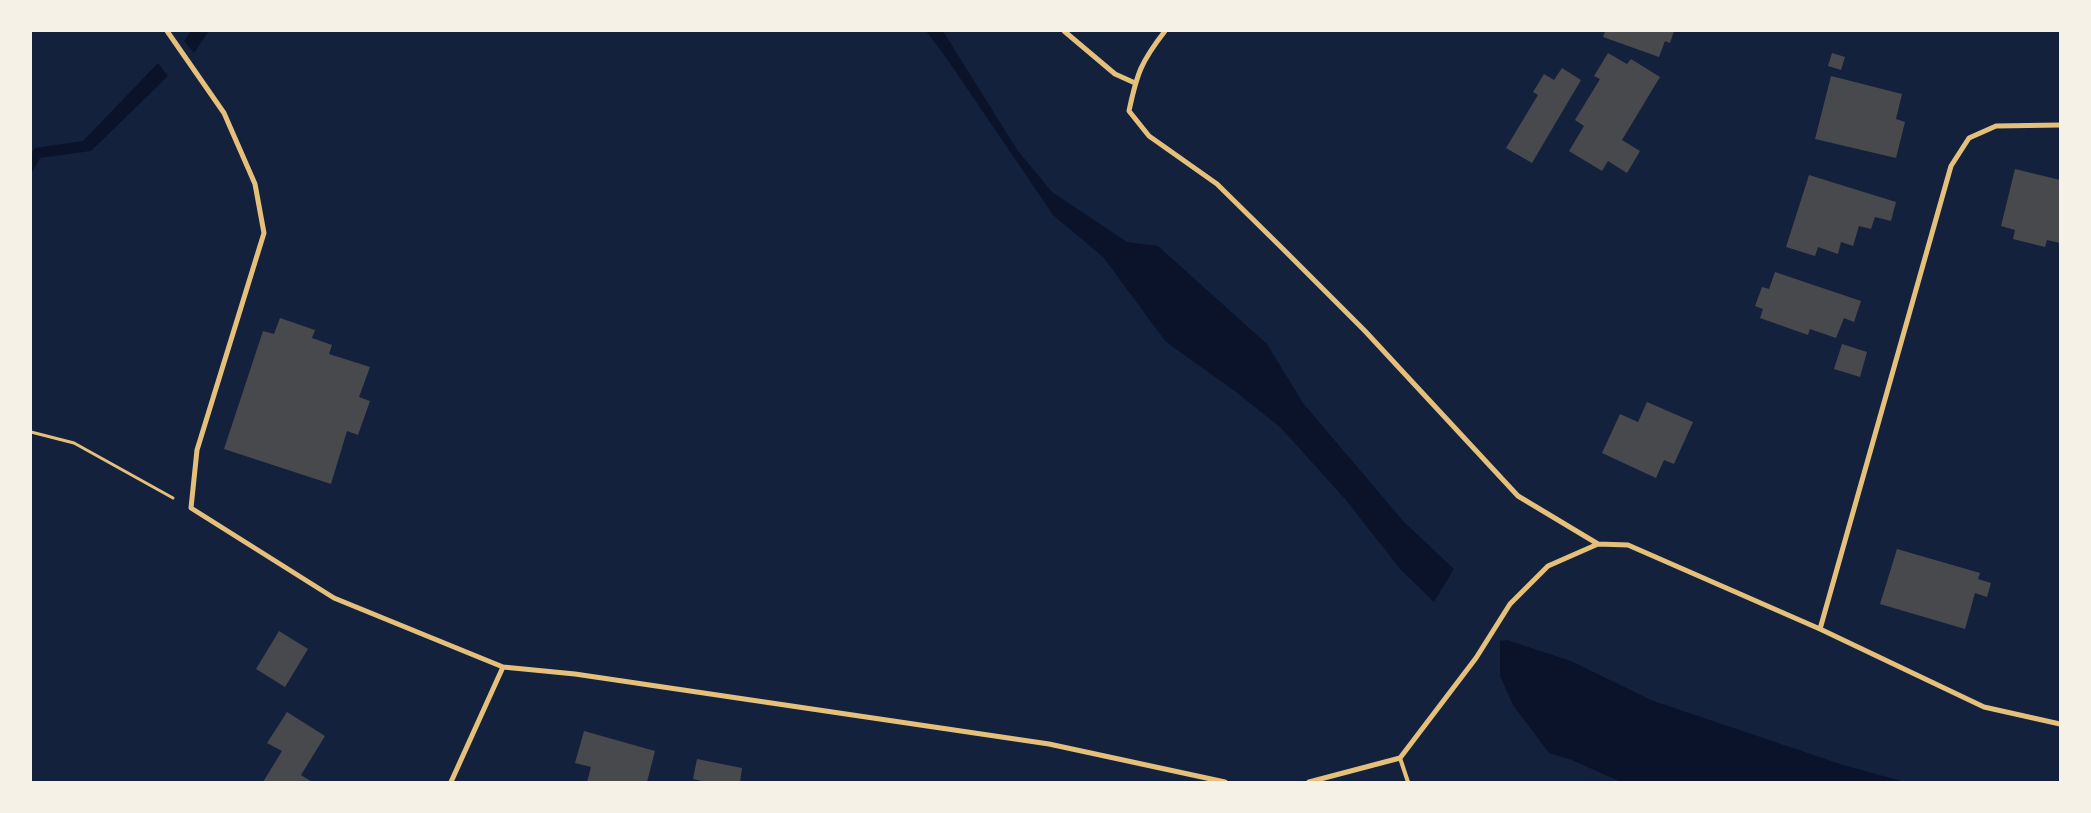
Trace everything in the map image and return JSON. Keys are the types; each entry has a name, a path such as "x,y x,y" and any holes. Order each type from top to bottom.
{"street":[{"path":"167,31 224,113 255,184 264,233 197,450 191,508 334,598 503,668 594,677 1049,744 1225,782"},
{"path":"1064,31 1076,44 1115,74 1135,83"},
{"path":"1165,31 1144,58 1135,83 1130,111 1149,136 1216,184 1365,331 1518,496 1598,544 1628,546 1820,629 1984,707 2060,724"},
{"path":"1820,629 1951,166 1969,138 1996,126 2060,125"},
{"path":"1309,782 1400,758 1476,658 1510,604 1548,566 1598,544"},
{"path":"451,782 503,668"}],"lane":[{"path":"1400,758 1408,782"}],"path":[{"path":"31,432 74,443 191,508"}],"water":[{"path":"191,31 209,31 194,53 184,41"},
{"path":"926,31 943,31 1018,151 1052,192 1127,242 1158,246 1267,344 1303,403 1404,522 1454,569 1434,602 1401,570 1345,499 1281,428 1236,392 1166,342 1103,257 1053,215"},
{"path":"158,63 168,76 91,151 40,158 31,174 31,154 35,148 83,141"},
{"path":"1507,640 1571,661 1651,700 1843,765 1905,782 1621,782 1572,760 1549,753 1513,705 1500,676 1500,641"}],"building":[{"path":"1605,31 1674,31 1670,43 1665,41 1659,57 1603,37"},
{"path":"1608,53 1627,64 1631,59 1660,77 1622,140 1640,151 1627,173 1608,161 1602,171 1569,151 1584,126 1575,120 1600,79 1594,76"},
{"path":"1832,53 1845,57 1841,70 1828,66"},
{"path":"1562,68 1581,80 1532,163 1506,148 1538,95 1533,92 1544,74 1554,80"},
{"path":"1831,76 1902,94 1896,119 1905,122 1896,158 1815,139"},
{"path":"2015,169 2060,180 2060,243 2047,240 2045,247 2013,239 2015,230 2001,226"},
{"path":"1809,175 1896,202 1891,221 1875,217 1871,229 1859,226 1853,246 1841,242 1838,254 1818,247 1815,256 1786,247"},
{"path":"1775,272 1861,301 1854,322 1844,318 1836,338 1810,329 1808,335 1760,318 1763,309 1755,306 1762,287 1769,289"},
{"path":"280,318 315,330 312,338 332,345 329,354 370,367 359,397 370,401 358,435 347,431 331,484 224,449 263,331 274,334"},
{"path":"1842,344 1867,352 1860,377 1834,369"},
{"path":"1647,402 1693,422 1674,464 1664,460 1656,478 1602,453 1620,414 1638,422"},
{"path":"1897,549 1980,573 1978,579 1991,583 1987,597 1975,593 1965,629 1880,604"},
{"path":"279,631 308,649 285,687 256,669"},
{"path":"287,712 325,736 301,775 312,782 263,782 282,751 267,743"},
{"path":"584,731 655,751 647,782 587,782 591,767 575,763"},
{"path":"697,759 742,768 740,782 706,782 693,779"}]}
